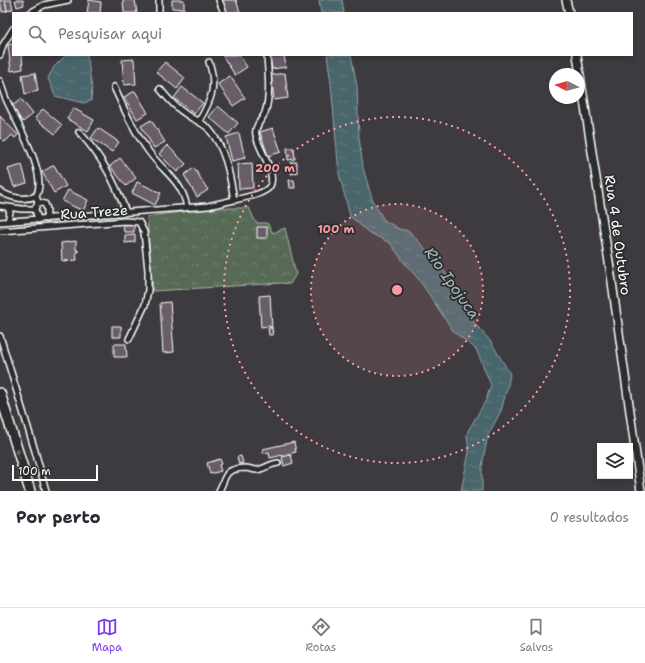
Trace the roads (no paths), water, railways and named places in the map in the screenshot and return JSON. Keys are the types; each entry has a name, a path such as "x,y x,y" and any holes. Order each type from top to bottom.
{"highway":[{"path":"0,393 30,491"}],"main road":[{"path":"566,0 569,12"},
{"name":"Rua 4 de Outubro","path":"577,56 611,275 641,491"}],"street":[{"path":"32,12 44,5 68,0"},
{"path":"159,0 159,12"},
{"path":"219,0 224,12"},
{"path":"0,55 3,45 12,31"},
{"path":"0,222 208,206 268,190 272,177 256,135 257,126 264,114 269,92 267,56"},
{"path":"199,121 209,104 213,92 212,72 209,62"},
{"path":"0,81 7,102 24,134 39,180 38,192 36,196 38,202 35,209 38,220"},
{"path":"114,87 132,123 149,152 177,183 182,191 187,208"},
{"path":"160,89 180,110 199,121 212,134 224,157 229,173 234,200"},
{"path":"79,132 100,157 111,176 126,212"},
{"path":"0,191 9,196 22,199 29,199 36,196"},
{"path":"38,202 45,204 47,208 48,212 46,219"},
{"path":"0,206 35,209"},
{"path":"7,207 10,212 8,221"},
{"name":"Rua Treze","path":"0,231 125,221 140,222 144,232 148,270 148,290 145,305 130,339"},
{"path":"0,336 46,491"},
{"path":"219,491 228,472 244,468 259,469 268,465 278,464"}],"water":[{"path":"319,0 342,0 344,12 321,12"},
{"path":"65,56 87,56 92,88 91,101 83,103 55,96 48,78 54,67"},
{"name":"Rio Ipojuca","path":"327,56 351,56 357,86 359,138 363,168 373,202 384,220 399,229 409,231 434,258 445,272 472,320 491,342 510,374 501,411 488,435 482,466 482,491 461,491 469,452 468,431 486,400 491,385 476,349 454,332 420,281 390,243 368,232 350,216 339,174"}]}
